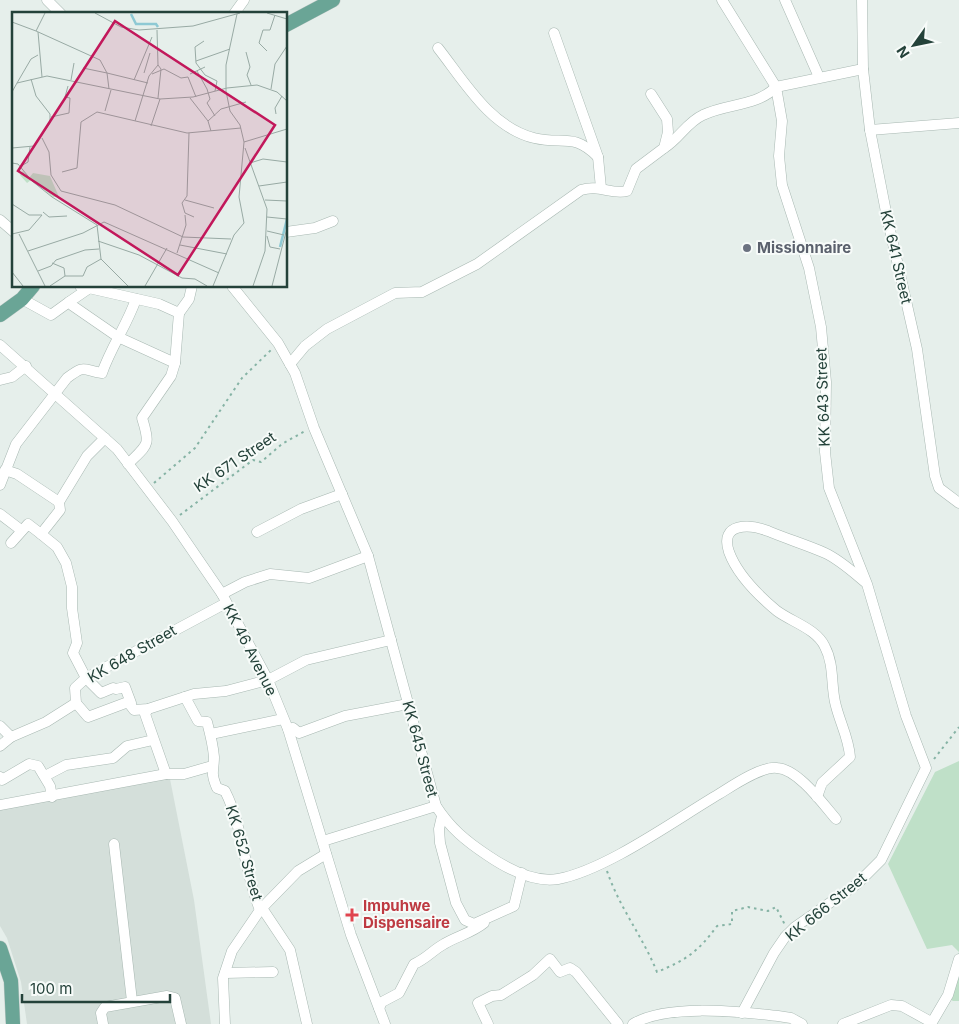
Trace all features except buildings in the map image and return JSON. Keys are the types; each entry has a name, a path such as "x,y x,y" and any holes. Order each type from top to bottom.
{"main road":[{"path":"288,24 333,0"},
{"path":"0,315 22,299 31,288"},
{"path":"0,948 11,981 12,1024"}],"street":[{"path":"47,0 59,12"},
{"path":"235,12 244,0"},
{"name":"KK 643 Street","path":"722,0 776,87 782,121 779,156 782,185 809,268 821,327 826,382 825,452 829,488 867,584 906,716 926,768"},
{"path":"785,0 819,77"},
{"name":"KK 641 Street","path":"862,0 863,69 870,130 887,217 917,349 935,476 939,488 959,503"},
{"path":"554,33 598,157 601,188"},
{"path":"438,48 491,114 514,129 534,138 580,142 598,157"},
{"path":"290,364 305,346 327,329 395,293 422,292 477,264 581,190 601,188 612,191 627,191 636,169 664,148 700,116 758,100 768,95 776,87 863,69"},
{"path":"652,94 667,119 668,132 664,148"},
{"path":"870,130 959,123"},
{"path":"0,220 12,230"},
{"path":"288,232 315,228 333,221"},
{"path":"22,299 51,315 84,288 159,304 179,313"},
{"path":"128,464 146,446 149,439 142,418 171,376 175,363 179,313 188,299 191,288"},
{"name":"KK 645 Street","path":"234,288 278,343 290,364 314,428 368,556 436,806 442,816 462,838 502,866 533,878 557,879 603,862 743,780 776,767 791,772 836,819"},
{"path":"0,485 16,444 38,412 56,393 66,378 77,370 86,367 102,372 109,352 129,318 136,299"},
{"path":"69,302 118,337 175,363"},
{"name":"KK 46 Avenue","path":"0,345 26,366 105,438 128,464 172,521 224,598 268,680 288,729 351,935 385,1024"},
{"path":"0,380 12,377 26,366"},
{"path":"41,534 60,510 59,502 88,456 105,438"},
{"path":"5,470 59,502"},
{"path":"257,532 301,509 342,494"},
{"path":"0,514 21,530"},
{"path":"11,543 28,524 56,548 66,563 72,587 72,608 78,643 73,653 86,678 101,692 125,687 134,710 148,709 185,697 226,691 268,680 306,660 391,640"},
{"path":"817,797 822,783 850,757 849,747 835,701 830,659 825,644 809,630 777,611 746,580 732,558 727,541 731,531 737,527 747,525 759,528 826,554 867,584"},
{"name":"KK 648 Street","path":"76,703 75,688 86,678 224,598 245,582 270,574 309,578 368,556"},
{"path":"185,697 198,721 207,722 211,734 283,719"},
{"path":"0,746 12,737 46,722 76,703 88,717 128,702 130,703"},
{"path":"288,729 293,728 299,733 353,714 408,704"},
{"path":"148,709 146,714 153,740 166,774"},
{"path":"0,726 12,737"},
{"name":"KK 652 Street","path":"211,734 214,761 212,766 217,788 225,791 232,804 250,886 261,909"},
{"path":"45,776 66,765 113,758 127,746 153,740"},
{"path":"0,777 2,780 6,779 29,764 38,766 45,776 52,797"},
{"path":"0,805 52,797 166,774 184,774 212,766"},
{"name":"KK 666 Street","path":"742,1012 774,953 789,934 857,884 882,860 926,768"},
{"path":"323,841 436,806"},
{"path":"442,816 439,829 440,843 456,903 465,920 474,924 488,920"},
{"path":"114,844 132,1001"},
{"path":"225,1024 225,973 232,951 261,909 298,871 326,854"},
{"path":"379,1008 382,1002 399,993 414,964 444,944 472,932 488,920 514,906 522,873"},
{"path":"261,909 290,950 307,1024"},
{"path":"488,1024 478,1004 492,996 497,997 507,992 532,975 550,959 560,972 570,968 576,972 618,1024"},
{"path":"843,1024 891,1005 902,1006 931,1023 948,995 959,959"},
{"path":"225,973 273,972"},
{"path":"102,1024 101,1010 132,1001 167,996 176,998 181,1024"},
{"path":"633,1024 651,1016 690,1011 742,1012 791,1018 802,1024"}],"path":[{"path":"147,489 195,448 242,378 278,343"},
{"name":"KK 671 Street","path":"172,521 253,460 262,462 298,434 314,428"},
{"path":"926,768 959,727"},
{"path":"603,862 614,891 649,951 657,972 685,960 706,941 717,926 732,924 732,911 748,907 768,911 776,906 789,934"}],"shaded area":[{"path":"169,774 194,900 211,1024 27,1024 21,982 7,938 0,926 0,808"}],"green space":[{"path":"959,761 959,952 952,945 927,949 888,864 935,772"},
{"path":"959,952 959,1001 953,1001 946,997"}],"place":[{"name":"Missionnaire","path":"747,248"},
{"name":"Impuhwe Dispensaire","path":"352,915"}]}
